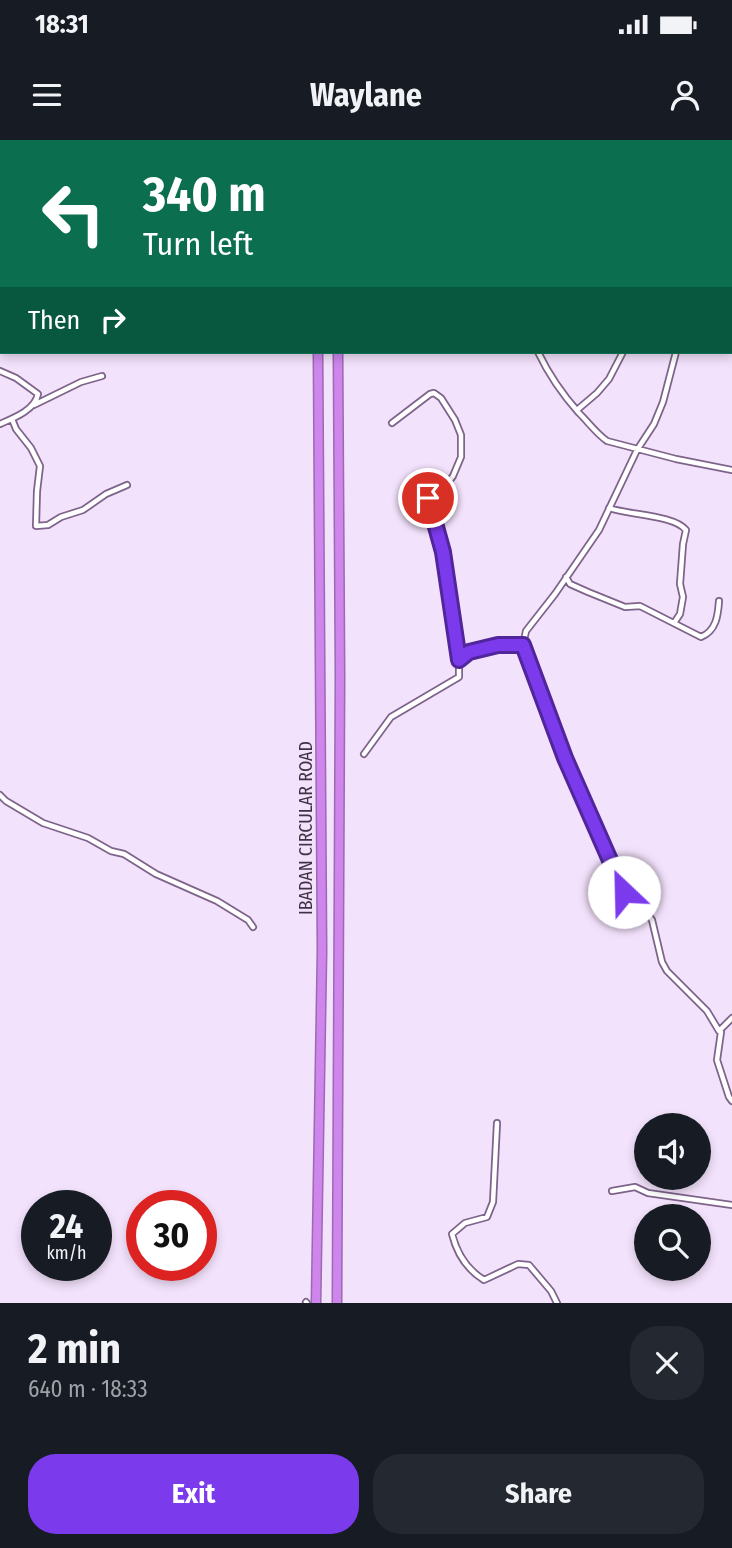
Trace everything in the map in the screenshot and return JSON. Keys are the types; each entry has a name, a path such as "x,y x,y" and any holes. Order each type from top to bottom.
{"highway":[{"name":"IBADAN CIRCULAR ROAD","path":"316,1303 322,951 318,354"},
{"name":"IBADAN CIRCULAR ROAD","path":"337,1303 340,690 338,354"}],"street":[{"path":"539,354 558,389 598,435 607,441 732,470"},
{"path":"577,410 609,379 622,354"},
{"path":"624,892 565,758 523,645 526,631 598,530 637,450 654,424 675,354"},
{"path":"0,371 16,378 38,394 34,405"},
{"path":"0,424 73,385 102,376"},
{"path":"364,754 391,717 459,677 459,660 443,552 428,498 444,488 453,475 461,457 461,435 442,398 434,393 391,423"},
{"path":"12,418 40,466 36,526 48,525 61,517 83,510 106,494 127,485"},
{"path":"609,508 618,512 673,521 685,530 680,584 683,597 680,614 674,623"},
{"path":"566,577 570,584 625,607 640,606 701,637 714,626 719,601"},
{"path":"459,660 469,652 498,645 523,645"},
{"path":"0,795 43,823 124,854 156,874 217,901 248,920 253,927"},
{"path":"646,912 652,920 662,962 667,971 721,1032 717,1060 732,1101"},
{"path":"719,1031 732,1018"},
{"path":"497,1123 493,1202 487,1217 465,1223 452,1234 456,1250 472,1273 484,1280 518,1264 529,1265 551,1291 557,1303"},
{"path":"612,1191 635,1187 648,1193 732,1205"}],"route":[{"path":"428,498 443,552 459,660 469,652 498,645 523,645 565,758 624,892"}]}
